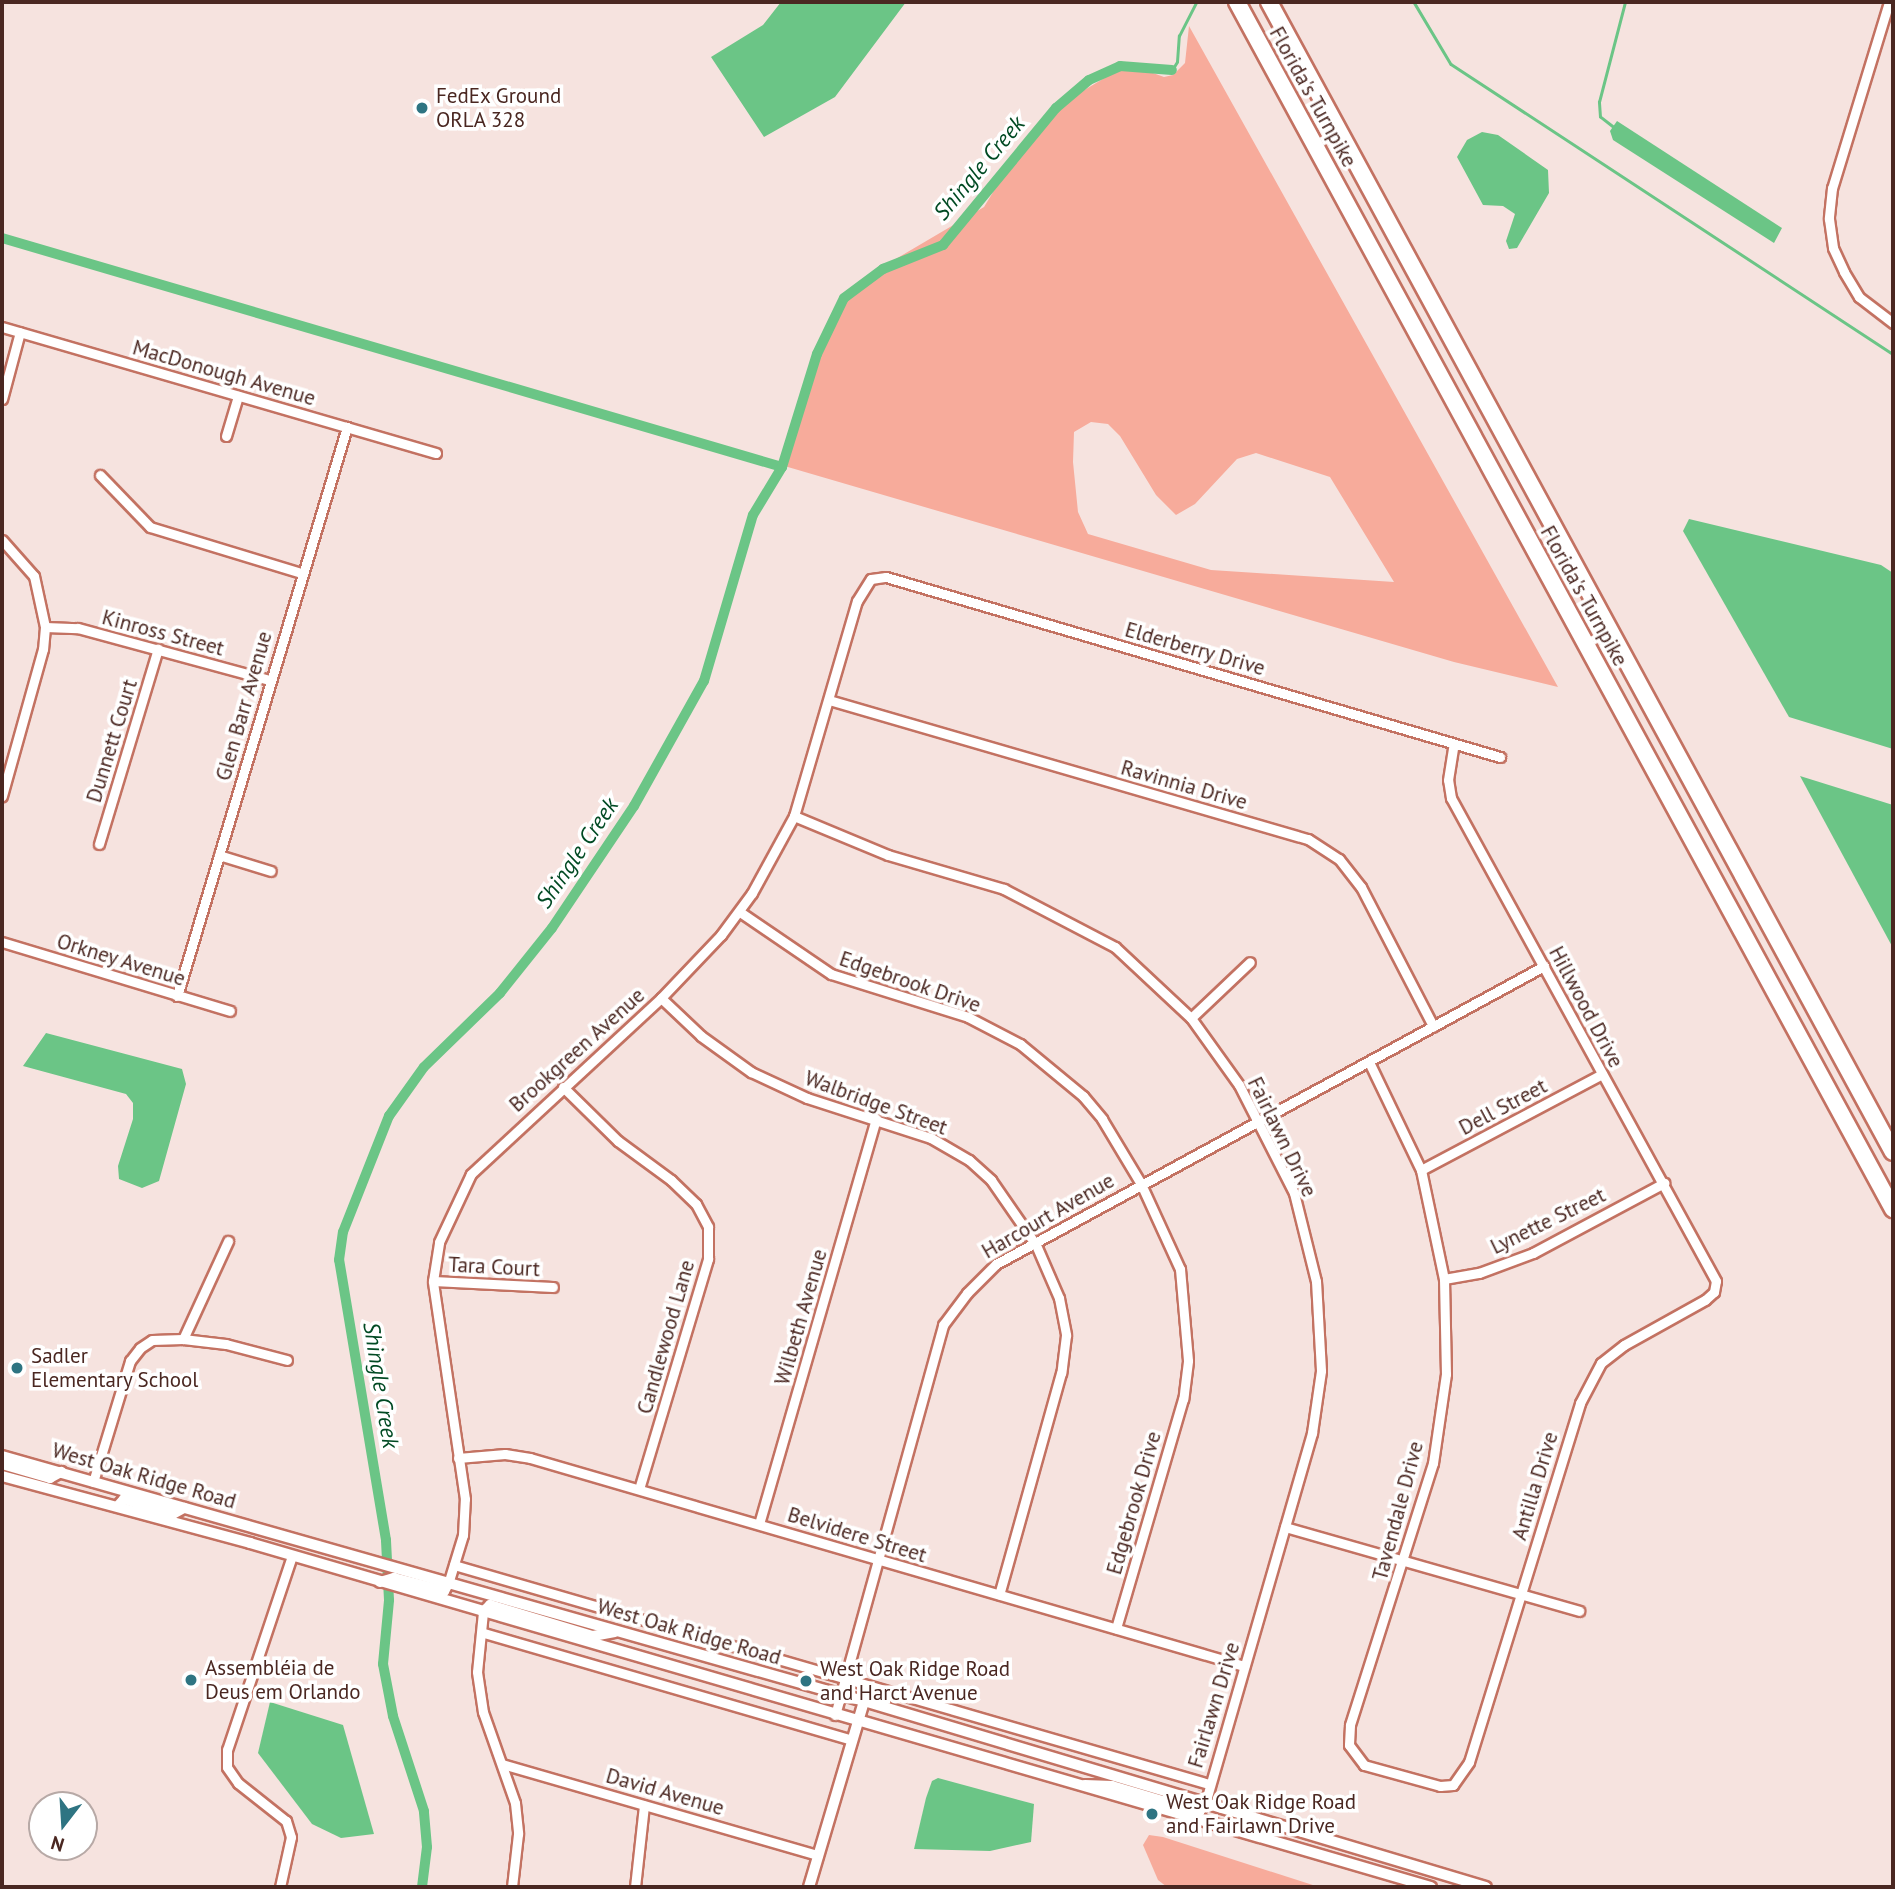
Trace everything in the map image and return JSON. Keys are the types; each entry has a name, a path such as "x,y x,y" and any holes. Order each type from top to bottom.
{"highway":[{"name":"Florida's Turnpike","path":"1237,2 1893,1209"},
{"name":"Florida's Turnpike","path":"1269,2 1893,1152"}],"street":[{"path":"1889,2 1832,188 1829,219 1833,248 1854,288 1893,323"},
{"name":"MacDonough Avenue","path":"2,327 436,453"},
{"path":"2,399 20,332"},
{"path":"226,436 238,397"},
{"name":"Glen Barr Avenue","path":"177,996 301,573 347,427"},
{"path":"100,475 150,527 301,573"},
{"path":"2,540 34,576 45,627 43,649 2,796"},
{"name":"Brookgreen Avenue","path":"449,1584 463,1535 465,1499 433,1281 439,1242 471,1174 661,998 740,912 794,816 857,601 863,587 879,576"},
{"name":"Elderberry Drive","path":"879,576 1500,757"},
{"name":"Kinross Street","path":"45,627 78,628 270,680"},
{"name":"Dunnett Court","path":"99,844 158,649"},
{"name":"Ravinnia Drive","path":"829,700 1308,839 1339,859 1361,887 1433,1026"},
{"name":"Hillwood Drive","path":"1454,744 1448,780 1451,798 1716,1281"},
{"name":"Fairlawn Drive","path":"794,816 888,855 1004,889 1060,915 1115,947 1191,1018 1260,1123 1294,1193 1316,1281 1322,1323 1311,1433 1205,1803"},
{"path":"219,855 271,871"},
{"name":"Edgebrook Drive","path":"740,912 831,974 968,1017 1020,1044 1083,1096 1102,1119 1141,1184 1180,1269 1188,1319 1188,1361 1183,1399 1116,1628"},
{"name":"Orkney Avenue","path":"2,942 230,1012"},
{"path":"1191,1018 1250,962"},
{"name":"Harcourt Avenue","path":"835,1714 943,1325 996,1264 1036,1245 1141,1184 1260,1123 1544,966"},
{"name":"Walbridge Street","path":"661,998 701,1036 751,1072 807,1098 931,1138 969,1160 991,1180 1036,1245 1059,1298 1066,1335 1061,1373 999,1595"},
{"name":"Tavendale Drive","path":"1369,1062 1421,1170 1444,1279 1444,1387 1433,1463 1405,1561 1350,1725 1349,1745 1364,1765 1440,1786 1453,1785 1469,1762"},
{"name":"Dell Street","path":"1421,1170 1602,1074"},
{"name":"Candlewood Lane","path":"563,1087 618,1141 687,1196 708,1227 708,1259 639,1489"},
{"name":"Wilbeth Avenue","path":"759,1524 876,1119"},
{"name":"Lynette Street","path":"1444,1279 1479,1273 1533,1253 1664,1183"},
{"path":"183,1339 228,1241"},
{"name":"Tara Court","path":"433,1281 552,1287"},
{"name":"Antilla Drive","path":"1469,1762 1522,1594 1562,1454 1601,1363 1624,1345 1705,1300 1714,1292 1716,1281"},
{"path":"93,1482 130,1361 152,1340 183,1339 226,1344 287,1360"},
{"name":"Belvidere Street","path":"458,1458 505,1454 530,1458 1244,1666"},
{"name":"West Oak Ridge Road","path":"2,1456 840,1695 1486,1887"},
{"path":"2,1464 50,1478 61,1472"},
{"name":"West Oak Ridge Road","path":"2,1476 292,1556 1431,1887"},
{"path":"118,1506 124,1499 173,1514 184,1508"},
{"path":"1285,1527 1579,1611"},
{"path":"281,1887 291,1837 286,1821 238,1783 227,1767 227,1750 292,1556"},
{"path":"454,1564 1209,1784"},
{"path":"380,1582 394,1578 444,1591 449,1584"},
{"path":"512,1887 518,1834 515,1803 481,1698 477,1672 484,1633 483,1612 490,1605 593,1636 618,1632"},
{"path":"484,1633 852,1740"},
{"path":"809,1887 864,1702"},
{"name":"David Avenue","path":"502,1763 818,1855"},
{"path":"1084,1786 1094,1782 1112,1786 1199,1812 1205,1803"},
{"path":"635,1887 644,1805"}],"shaded area":[{"path":"781,2 906,2 835,97 764,137 711,57 763,25"},
{"path":"1189,26 1558,687 1454,662 781,465 825,334 847,296 877,270 984,207 1021,146 1071,98 1128,64 1164,77 1173,75 1185,63","holes":["1091,422 1108,424 1120,436 1156,495 1176,515 1195,504 1237,459 1256,453 1330,477 1394,582 1211,570 1088,534 1078,512 1073,462 1074,432"]},
{"path":"1617,121 1782,228 1774,243 1613,140 1610,131"},
{"path":"1482,132 1498,135 1548,170 1549,193 1517,248 1509,249 1506,241 1515,214 1503,206 1483,205 1457,157 1467,140"},
{"path":"1689,519 1881,565 1893,573 1893,749 1789,717 1683,531"},
{"path":"1800,776 1893,805 1893,948"},
{"path":"46,1033 182,1069 186,1084 159,1181 142,1188 119,1179 118,1166 133,1119 133,1103 126,1094 23,1066"},
{"path":"270,1702 343,1725 374,1834 341,1838 312,1824 258,1753"},
{"path":"938,1778 1034,1804 1031,1842 990,1851 914,1849 926,1798 932,1781"},
{"path":"1149,1835 1163,1837 1319,1887 1167,1887 1158,1880 1143,1845"}],"waterway":[{"name":"Shingle Creek","path":"1172,70 1177,62 1179,36 1196,2"},
{"path":"1414,2 1451,64 1893,354"},
{"path":"1613,127 1600,117 1599,102 1625,2"},
{"name":"Shingle Creek","path":"422,1887 427,1847 424,1811 393,1716 383,1664 389,1600 386,1540 339,1260 343,1232 389,1116 424,1067 500,993 552,928 634,806 704,681 753,515 782,467 817,354 844,298 883,269 943,245 1056,108 1089,80 1120,66 1172,70"},
{"path":"2,238 782,467"}],"place":[{"name":"FedEx Ground ORLA 328","path":"422,108"},
{"name":"Sadler Elementary School","path":"17,1368"},
{"name":"Assembléia de Deus em Orlando","path":"191,1680"},
{"name":"West Oak Ridge Road and Harct Avenue","path":"806,1681"},
{"name":"West Oak Ridge Road and Fairlawn Drive","path":"1152,1814"}]}
